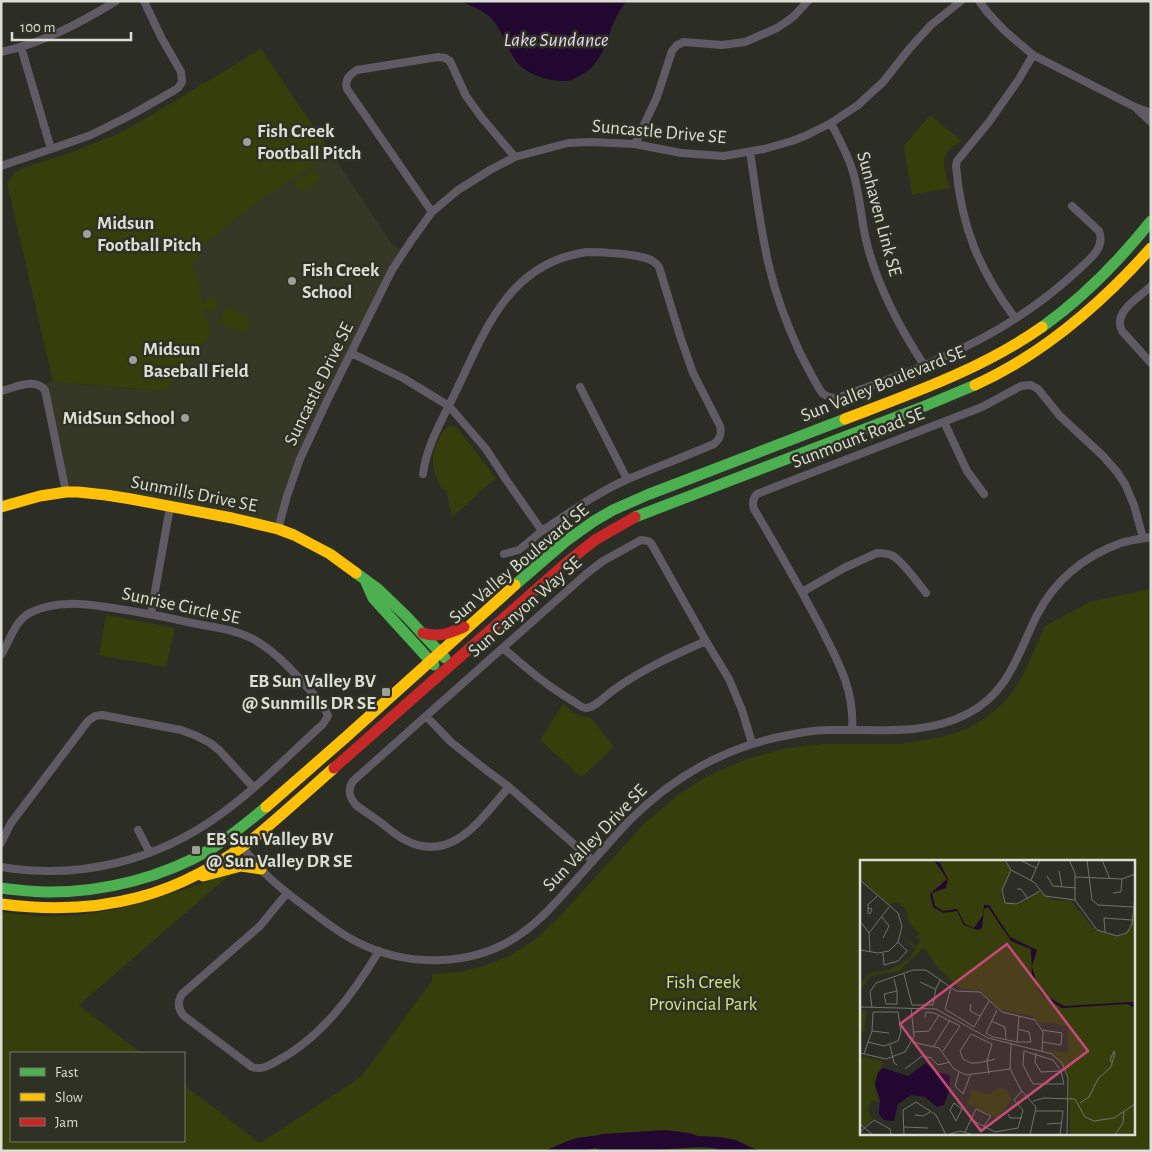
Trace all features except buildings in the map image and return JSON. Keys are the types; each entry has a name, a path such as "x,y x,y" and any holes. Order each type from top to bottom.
{"main road":[{"name":"Sun Valley Boulevard SE","path":"1,888 33,892 95,889 151,877 211,849 232,834 318,762 473,623 565,543 595,521 647,495 963,373 1012,346 1057,316 1119,259 1151,221"},
{"name":"Sun Valley Boulevard SE","path":"1,904 48,909 86,907 141,897 189,879 242,847 314,786 568,560 596,540 624,523 648,512 939,400 998,373 1028,356 1075,322 1111,291 1151,248"},
{"name":"Sunmills Drive SE","path":"1,507 40,496 66,492 106,495 278,528 330,554 378,589 407,617 450,665"},
{"name":"Sunmills Drive SE","path":"366,582 373,598 441,673"},
{"path":"421,632 436,637 473,623"},
{"path":"189,879 240,866 261,869"}],"street":[{"path":"1,52 41,40 74,26 116,1"},
{"path":"1,166 107,127 181,85 183,79 181,72 160,37 144,1"},
{"path":"636,144 657,97 672,51 677,45 684,42 722,45 745,42 777,28 794,16 808,1"},
{"name":"Suncastle Drive SE","path":"278,528 300,459 395,265 432,212 458,190 490,170 515,158 568,143 636,144 689,154 724,156 778,146 792,141 831,123 871,94 931,25 961,1"},
{"path":"980,1 1004,31 1033,55 1135,107 1151,113"},
{"path":"21,47 50,149"},
{"path":"1015,318 991,283 977,254 962,211 956,166 957,160 989,122 1033,55"},
{"path":"432,212 346,89 346,82 351,74 357,70 442,57 448,59 466,96 515,158"},
{"path":"1135,107 1151,122"},
{"name":"Sunhaven Link SE","path":"831,123 847,154 853,172 866,240 881,286 902,330 924,365"},
{"path":"750,152 762,233 778,297 794,341 822,393 829,397 837,398 968,346 1015,318 1071,276 1097,251 1100,247 1101,239 1099,231 1072,206"},
{"path":"423,474 425,460 432,441 489,323 502,303 532,272 547,263 586,252 614,253 650,260 656,264 661,271 693,372 720,426 721,433 719,439 714,444 627,479 584,503 542,531 519,550 504,554"},
{"path":"1151,286 1123,311 1119,322 1122,331 1151,363"},
{"path":"351,353 403,378 449,406 486,449 542,531"},
{"path":"1,391 32,383 40,385 47,393 66,492"},
{"name":"Sunmount Road SE","path":"852,730 851,700 844,674 802,592 754,509 752,502 759,492 982,407 1021,386 1034,386 1040,390 1060,416 1103,456 1117,472 1125,484 1147,537"},
{"path":"580,387 627,479"},
{"path":"944,422 967,471 984,494"},
{"path":"151,614 170,507"},
{"name":"Sun Valley Drive SE","path":"232,834 261,869 287,892 339,932 356,942 390,955 414,960 463,958 481,953 521,934 539,920 629,821 667,787 709,761 769,738 811,731 886,731 930,726 960,718 978,708 995,694 1008,677 1038,614 1060,582 1075,568 1093,556 1123,542 1147,537"},
{"name":"Sun Canyon Way SE","path":"509,787 468,833 455,841 436,846 417,845 404,840 356,805 350,797 349,791 353,781 586,574 604,561 642,540 648,541 653,545 729,679 742,710 752,743"},
{"path":"802,592 844,568 877,553 888,553 897,559 926,593"},
{"name":"Sunrise Circle SE","path":"1,655 22,619 34,611 57,604 85,604 151,614 229,630 255,640 277,656 298,677 325,708 328,716 323,724 221,814 166,847 116,864 80,870 29,871 1,867"},
{"path":"503,648 543,682 585,708 592,707 630,678 659,662 706,641"},
{"path":"1,843 11,823 25,804 88,721 95,716 102,715 181,730 198,736 219,750 253,787"},
{"path":"426,716 466,754 509,787 593,861"},
{"path":"138,830 150,853"},
{"path":"287,892 260,926 182,994 179,1000 180,1010 184,1016 252,1067 262,1068 282,1059 318,1032 335,1014 379,951"}],"shaded area":[{"path":"328,148 392,244 404,252 300,459 278,529 66,492 55,433 40,385 53,382 164,391 210,335 194,265 199,252 206,242"}],"green space":[{"path":"261,49 328,148 318,156 321,161 265,197 206,242 199,252 194,265 204,305 211,297 219,303 212,313 204,308 211,335 164,391 53,382 7,183 14,173 25,167 67,154 118,134"},
{"path":"930,115 962,141 946,154 944,164 950,188 912,195 904,146"},
{"path":"314,169 322,179 302,192 293,183"},
{"path":"227,307 250,318 248,328 243,334 220,323 221,315"},
{"path":"451,426 457,428 496,478 452,517 446,490 441,488 433,464 438,441 445,430"},
{"name":"Fish Creek Provincial Park","path":"1151,589 1151,1151 1,1151 1,912 30,916 52,916 104,911 169,895 233,872 79,1005 140,1052 10,1052 10,1142 185,1142 185,1086 260,1143 361,1077 432,981 432,974 460,972 486,965 509,956 530,943 558,918 645,823 679,794 704,778 746,759 787,748 822,744 901,744 946,736 968,728 987,717 1010,695 1022,678 1045,626 1090,602"},
{"path":"106,615 175,628 166,667 99,655"},
{"path":"563,704 579,715 590,717 614,747 583,776 579,775 540,740"}],"water":[{"name":"Lake Sundance","path":"461,1 627,1 616,17 602,53 591,68 572,80 557,81 541,77 521,66 516,61 498,27 491,18 481,10"},
{"path":"666,1130 736,1140 761,1151 725,1151 700,1147 638,1151 605,1151 595,1148 585,1151 543,1151 581,1137"}],"traffic: fast":[{"path":"1042,327 1100,278 1151,221"},
{"path":"635,517 920,408 975,385"},
{"path":"515,585 566,541 613,510 647,495 845,419"},
{"path":"356,573 378,589 445,658"},
{"path":"366,582 373,598 434,665"},
{"path":"1,888 38,892 71,891 113,886 154,875 174,868 211,849 266,807"}],"traffic: slow":[{"path":"975,385 1025,358 1070,326 1112,289 1151,248"},
{"path":"845,419 921,390 971,368 1042,327"},
{"path":"1,507 40,496 66,492 131,499 232,518 278,529 294,535 330,554 356,573"},
{"path":"266,807 515,585"},
{"path":"1,904 38,907 73,907 106,904 170,887 200,873 230,855 260,833 334,768"},
{"path":"203,876 241,866 261,869"}],"traffic: jam":[{"path":"334,768 565,564 595,540 635,517"},
{"path":"423,633 439,635 464,627"}],"place":[{"name":"Fish Creek Football Pitch","path":"247,142"},
{"name":"Midsun Football Pitch","path":"87,234"},
{"name":"Fish Creek School","path":"292,281"},
{"name":"Midsun Baseball Field","path":"133,360"},
{"name":"MidSun School","path":"185,418"},
{"name":"EB Sun Valley BV @ Sunmills DR SE","path":"386,692"},
{"name":"EB Sun Valley BV @ Sun Valley DR SE","path":"196,850"}]}
